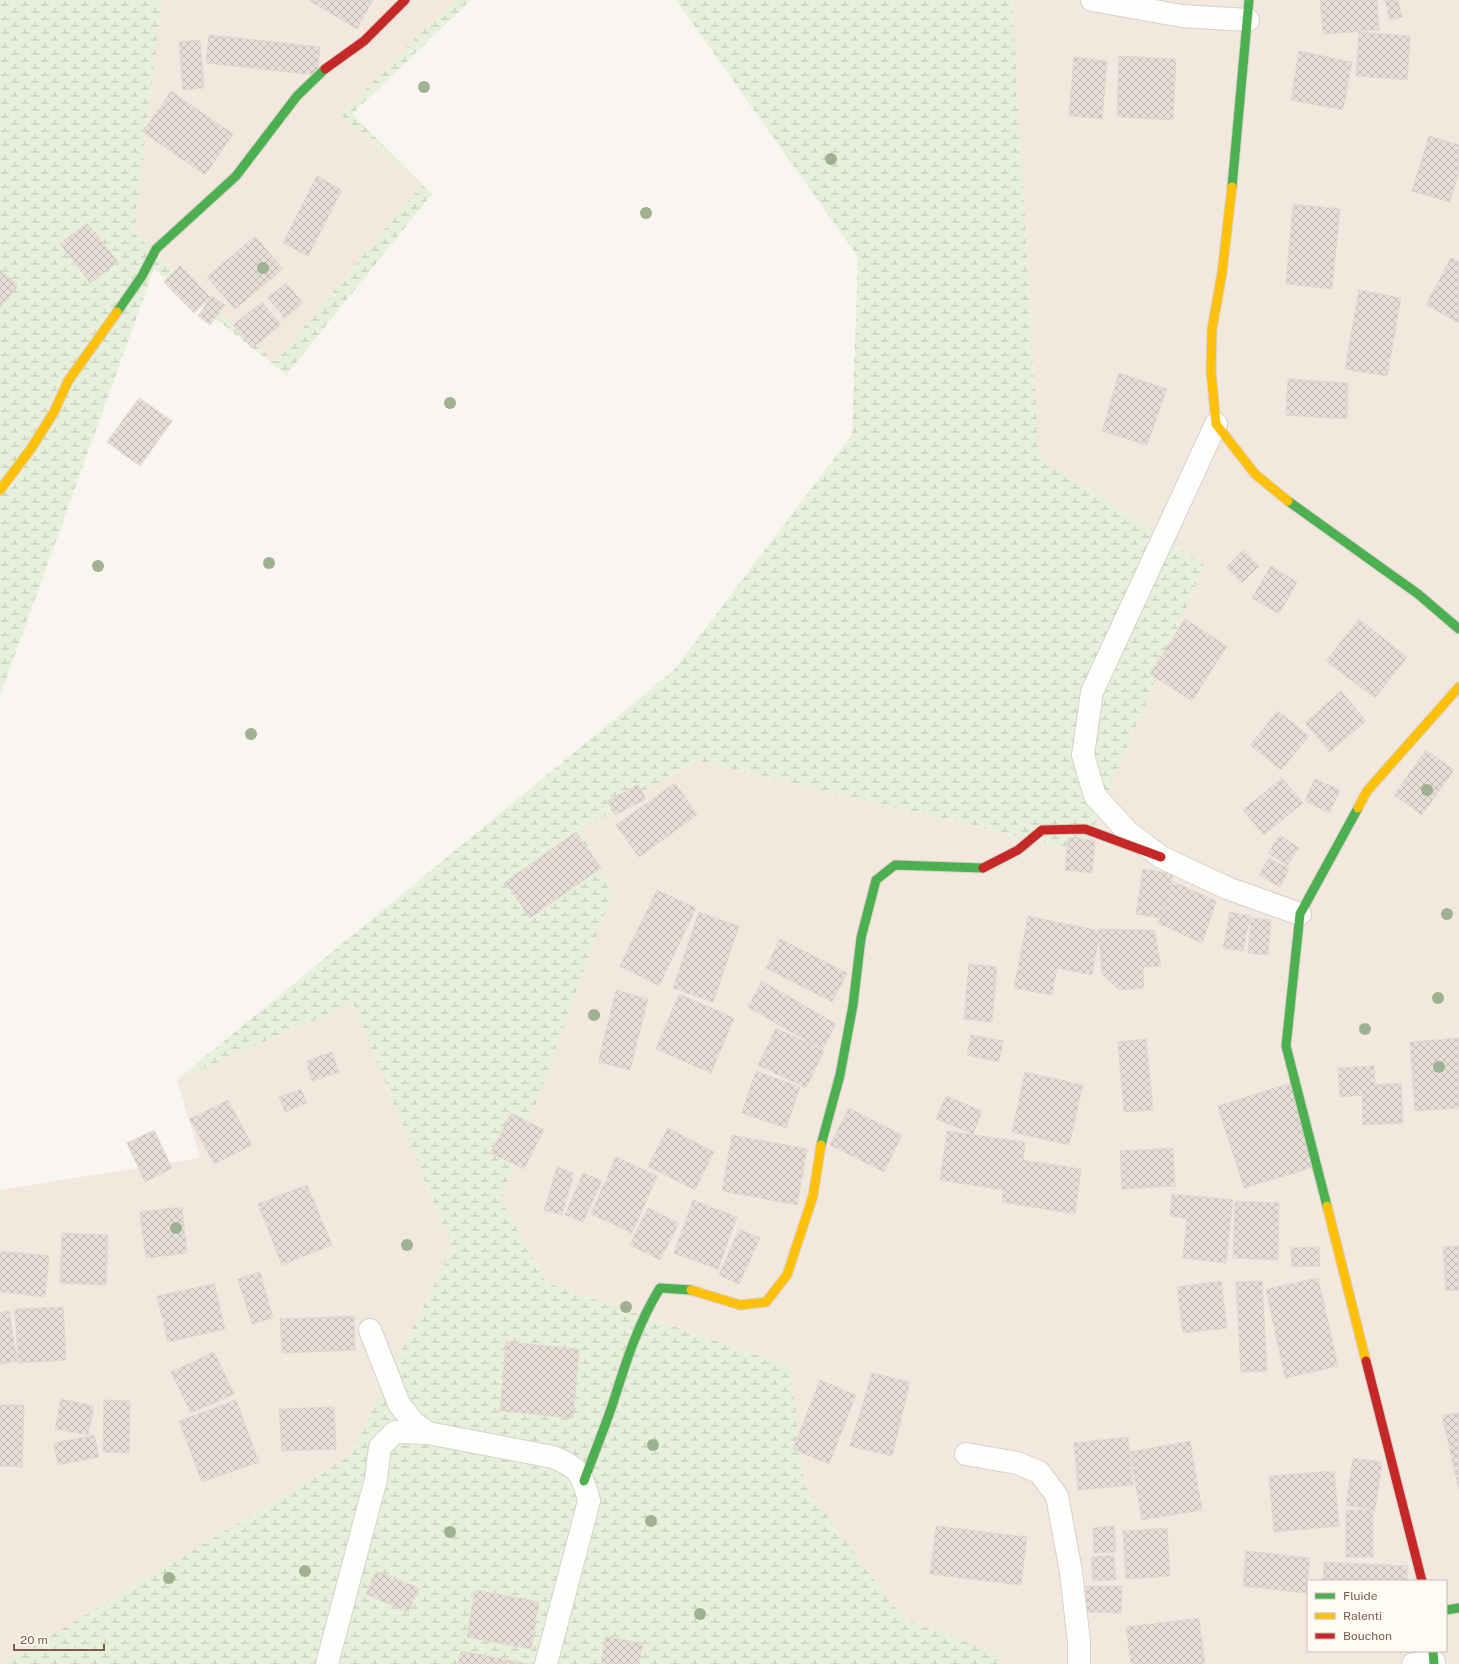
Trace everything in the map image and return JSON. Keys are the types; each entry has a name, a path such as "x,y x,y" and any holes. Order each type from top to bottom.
{"street":[{"path":"0,490 30,450 54,412 68,381 142,276 156,248 236,176 297,96 327,67 364,40 405,0"},
{"path":"1092,0 1182,16 1249,10 1232,191 1222,273 1212,329 1211,371 1216,424 1092,692 1083,755 1096,796 1127,831 1161,856"},
{"path":"1216,424 1255,474 1278,494 1418,594 1459,629"},
{"path":"1422,1580 1286,1046 1300,914 1367,791 1459,687"},
{"path":"584,1481 606,1423 630,1346 646,1309 660,1288 693,1290 740,1305 766,1302 787,1275 813,1196 822,1136 840,1075 853,1005 861,938 876,880 896,865 983,868 1018,850 1042,830 1085,829 1161,856 1227,888 1300,914"},
{"path":"370,1330 399,1404 414,1423 428,1433"},
{"path":"327,1664 376,1479 380,1447 395,1432 428,1433 553,1457 570,1463 584,1481 589,1501 546,1664"},
{"path":"966,1454 1017,1463 1039,1472 1056,1496 1071,1572 1079,1642 1079,1664"},
{"path":"1447,1610 1459,1608"}],"shaded area":[{"path":"162,0 453,0 340,115 422,184 275,362 134,233"},
{"path":"1012,0 1459,0 1459,1664 997,1664 1001,1655 903,1618 804,1487 790,1366 547,1283 501,1200 612,894 580,830 696,760 1082,852 1204,565 1039,457"},
{"path":"353,1003 452,1248 349,1456 4,1664 0,1664 0,1190 200,1158 177,1080"}],"green space":[{"path":"0,0 162,0 134,233 275,362 422,184 432,194 286,375 154,269 0,696"},
{"path":"453,0 471,0 352,114 422,184 340,115"},
{"path":"676,0 1012,0 1039,457 1204,565 1083,852 695,760 581,830 612,894 501,1200 547,1283 790,1366 805,1487 903,1618 1001,1655 997,1664 4,1664 349,1456 452,1248 353,1003 177,1080 674,670 852,435 858,257"}],"building":[{"path":"308,0 373,0 357,29"},
{"path":"1320,0 1377,0 1379,30 1323,34"},
{"path":"1385,0 1398,0 1402,17 1390,20"},
{"path":"1359,32 1410,36 1407,80 1356,76"},
{"path":"209,35 320,47 317,75 206,63"},
{"path":"200,40 204,88 183,90 179,42"},
{"path":"1299,51 1352,62 1343,110 1291,100"},
{"path":"1119,56 1176,59 1173,120 1117,117"},
{"path":"1074,57 1107,61 1102,119 1069,116"},
{"path":"171,91 233,134 205,175 143,132"},
{"path":"1429,136 1459,145 1459,170 1450,202 1412,191"},
{"path":"317,176 342,190 308,256 283,243"},
{"path":"1293,204 1340,209 1332,289 1286,284"},
{"path":"87,223 118,262 90,283 60,244"},
{"path":"255,236 283,269 235,309 207,277"},
{"path":"1451,258 1459,262 1459,323 1426,305"},
{"path":"180,266 210,297 194,313 164,282"},
{"path":"0,270 18,285 0,308"},
{"path":"286,283 303,303 285,318 268,298"},
{"path":"1359,290 1401,298 1387,376 1345,369"},
{"path":"212,296 225,305 210,325 198,316"},
{"path":"262,302 281,325 252,348 233,325"},
{"path":"1119,373 1167,389 1147,445 1102,431"},
{"path":"1288,379 1348,383 1347,419 1286,415"},
{"path":"139,398 172,421 140,466 107,442"},
{"path":"1243,550 1259,566 1242,583 1226,567"},
{"path":"1271,566 1297,582 1279,614 1252,598"},
{"path":"1185,619 1227,646 1192,701 1150,674"},
{"path":"1359,619 1407,657 1375,698 1326,661"},
{"path":"1341,691 1366,721 1330,752 1305,723"},
{"path":"1278,711 1309,736 1281,770 1250,745"},
{"path":"1426,750 1454,770 1422,815 1394,795"},
{"path":"1282,778 1303,803 1264,835 1243,810"},
{"path":"1315,779 1340,790 1329,813 1305,801"},
{"path":"675,783 697,815 639,857 616,825"},
{"path":"638,785 646,799 615,815 608,801"},
{"path":"576,832 601,868 530,918 505,882"},
{"path":"1280,835 1299,848 1287,866 1268,853"},
{"path":"1068,838 1095,840 1092,873 1065,870"},
{"path":"1269,858 1289,869 1280,887 1259,875"},
{"path":"1143,869 1173,874 1166,919 1136,914"},
{"path":"1174,882 1216,901 1202,943 1158,923"},
{"path":"657,890 696,908 659,986 620,966"},
{"path":"699,912 739,926 713,1002 673,988"},
{"path":"1230,912 1250,916 1243,951 1223,948"},
{"path":"1028,916 1100,931 1092,975 1057,968 1052,995 1014,988"},
{"path":"1251,918 1271,920 1268,955 1248,953"},
{"path":"1098,929 1154,930 1161,966 1143,967 1144,988 1119,990 1102,974"},
{"path":"780,939 847,973 832,1002 766,968"},
{"path":"969,964 997,967 992,1022 964,1019"},
{"path":"762,981 836,1024 822,1050 748,1007"},
{"path":"616,990 648,999 630,1070 598,1062"},
{"path":"679,994 734,1018 711,1073 656,1049"},
{"path":"776,1028 824,1051 806,1088 758,1065"},
{"path":"971,1035 1003,1041 999,1062 967,1055"},
{"path":"1459,1038 1459,1108 1415,1111 1410,1042"},
{"path":"1146,1039 1153,1110 1124,1112 1118,1042"},
{"path":"332,1052 339,1072 312,1081 306,1061"},
{"path":"1374,1066 1375,1085 1401,1083 1403,1123 1363,1125 1362,1095 1340,1097 1338,1068"},
{"path":"756,1071 800,1087 786,1128 742,1113"},
{"path":"1025,1072 1083,1085 1069,1145 1012,1132"},
{"path":"1291,1083 1317,1166 1244,1188 1218,1106"},
{"path":"301,1089 307,1103 285,1112 279,1097"},
{"path":"946,1096 982,1111 973,1134 936,1119"},
{"path":"228,1100 252,1145 214,1164 190,1119"},
{"path":"849,1108 902,1135 884,1172 830,1145"},
{"path":"511,1113 544,1130 524,1169 491,1153"},
{"path":"668,1128 714,1152 695,1190 648,1166"},
{"path":"154,1130 172,1168 145,1182 127,1143"},
{"path":"947,1131 1025,1142 1023,1160 1081,1169 1075,1214 1002,1202 1003,1190 940,1180"},
{"path":"732,1135 807,1149 797,1205 722,1191"},
{"path":"1173,1148 1175,1186 1122,1189 1120,1151"},
{"path":"616,1157 657,1176 632,1233 591,1214"},
{"path":"557,1167 574,1173 562,1215 544,1210"},
{"path":"583,1173 602,1181 583,1222 565,1215"},
{"path":"307,1185 332,1245 282,1265 258,1204"},
{"path":"1172,1194 1233,1200 1226,1263 1183,1258 1187,1218 1170,1216"},
{"path":"693,1200 737,1217 718,1269 674,1253"},
{"path":"1235,1201 1279,1203 1278,1260 1233,1258"},
{"path":"182,1207 187,1253 146,1258 140,1212"},
{"path":"648,1208 679,1223 660,1260 630,1245"},
{"path":"739,1229 760,1238 739,1284 719,1275"},
{"path":"62,1233 108,1235 106,1285 60,1283"},
{"path":"1459,1246 1459,1290 1446,1291 1443,1247"},
{"path":"1319,1247 1320,1266 1292,1267 1291,1248"},
{"path":"0,1251 49,1256 45,1297 0,1292"},
{"path":"260,1272 273,1318 252,1324 238,1279"},
{"path":"1318,1278 1338,1366 1285,1378 1266,1289"},
{"path":"1221,1281 1227,1328 1183,1333 1177,1287"},
{"path":"1262,1281 1267,1371 1241,1372 1236,1282"},
{"path":"214,1284 225,1329 168,1342 157,1296"},
{"path":"63,1307 66,1360 18,1363 15,1309"},
{"path":"9,1311 17,1361 0,1364 0,1313"},
{"path":"354,1316 355,1350 282,1353 280,1319"},
{"path":"506,1342 579,1349 573,1418 500,1411"},
{"path":"214,1352 234,1394 191,1413 171,1372"},
{"path":"872,1373 910,1382 892,1456 850,1446"},
{"path":"820,1380 856,1395 829,1464 793,1449"},
{"path":"61,1399 94,1406 88,1435 55,1429"},
{"path":"104,1400 130,1401 129,1453 103,1452"},
{"path":"236,1400 259,1462 202,1482 179,1421"},
{"path":"0,1405 24,1405 22,1467 0,1466"},
{"path":"334,1407 336,1449 282,1451 279,1409"},
{"path":"1459,1412 1459,1490 1442,1416"},
{"path":"94,1435 99,1457 58,1465 54,1443"},
{"path":"1128,1437 1133,1485 1078,1490 1074,1443"},
{"path":"1190,1441 1202,1510 1142,1520 1130,1452"},
{"path":"1353,1458 1382,1462 1375,1510 1346,1505"},
{"path":"1334,1471 1339,1526 1274,1532 1269,1476"},
{"path":"1346,1510 1373,1510 1373,1557 1346,1557"},
{"path":"936,1526 1027,1537 1021,1585 930,1574"},
{"path":"1114,1526 1116,1552 1094,1553 1093,1528"},
{"path":"1167,1528 1170,1576 1126,1579 1123,1531"},
{"path":"1246,1551 1310,1558 1306,1593 1243,1586"},
{"path":"1114,1555 1116,1580 1093,1581 1091,1557"},
{"path":"1324,1562 1407,1566 1407,1580 1323,1580"},
{"path":"376,1571 419,1588 408,1612 366,1594"},
{"path":"1086,1586 1122,1586 1121,1613 1086,1612"},
{"path":"475,1590 539,1602 531,1649 467,1637"},
{"path":"1199,1618 1205,1664 1131,1664 1126,1627"},
{"path":"605,1637 643,1643 639,1664 601,1664"},
{"path":"461,1651 528,1664 458,1664"}],"traffic: fast":[{"path":"1232,187 1249,0"},
{"path":"117,312 142,276 156,249 236,176 297,96 325,69"},
{"path":"1288,501 1418,594 1459,629"},
{"path":"1327,1206 1286,1046 1300,914 1358,808"},
{"path":"821,1145 840,1075 853,1005 861,938 876,880 895,865 983,868"},
{"path":"584,1481 609,1416 632,1346 652,1302 660,1288 691,1290"},
{"path":"1447,1610 1459,1608"},
{"path":"1433,1652 1434,1664"}],"traffic: slow":[{"path":"1232,187 1222,273 1212,329 1211,371 1216,424 1255,474 1288,501"},
{"path":"0,490 30,450 54,412 68,381 117,312"},
{"path":"1358,808 1367,791 1459,687"},
{"path":"691,1290 740,1305 766,1302 787,1275 813,1196 821,1145"},
{"path":"1327,1206 1366,1361"}],"traffic: jam":[{"path":"325,69 364,41 405,0"},
{"path":"983,868 1018,850 1042,830 1085,829 1161,857"},
{"path":"1366,1361 1422,1580"}]}
